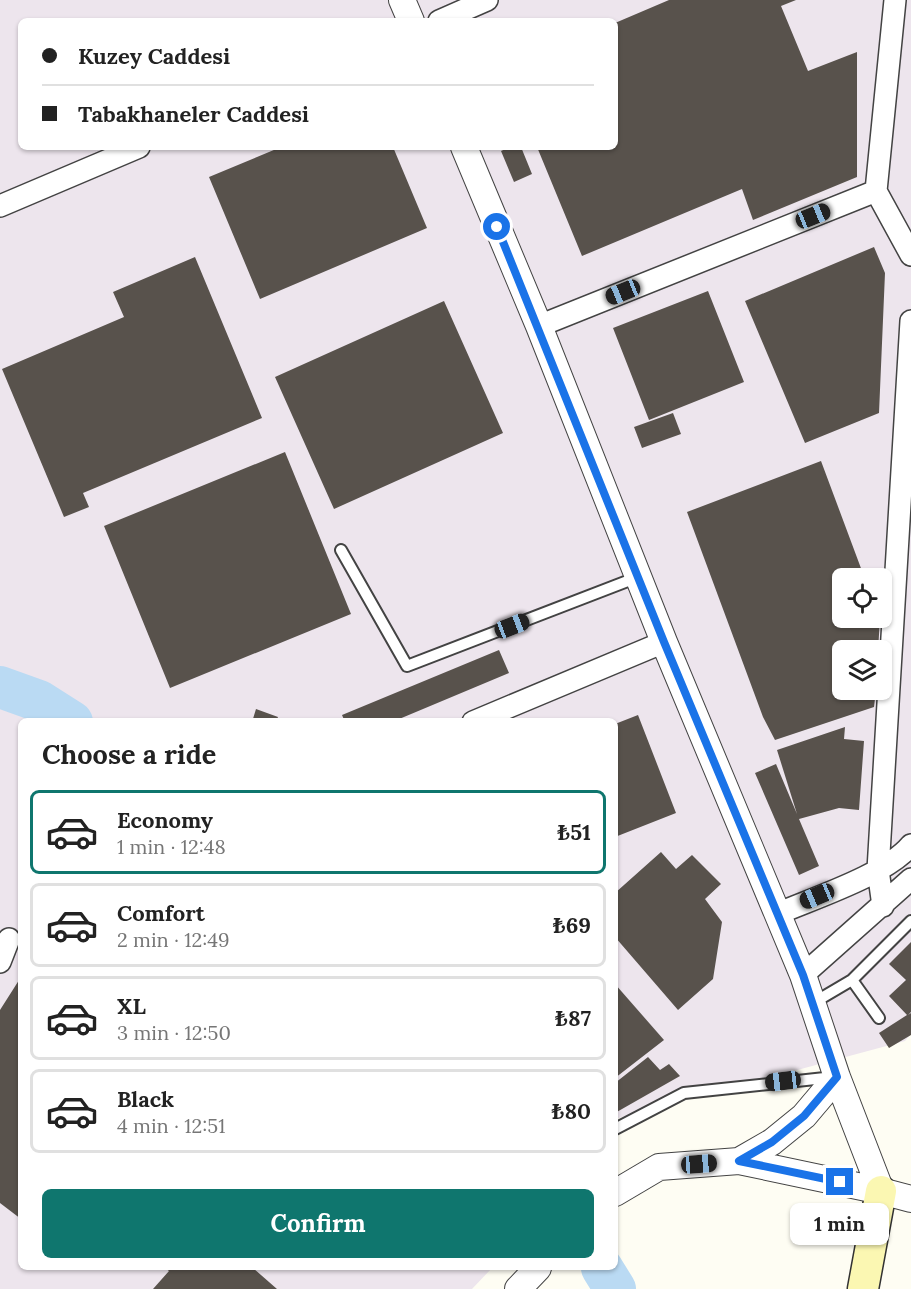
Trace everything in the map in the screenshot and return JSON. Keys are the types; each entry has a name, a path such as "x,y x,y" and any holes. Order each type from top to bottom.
{"main road":[{"path":"863,1289 881,1191"}],"street":[{"path":"402,0 410,18"},
{"path":"446,18 487,0"},
{"path":"895,0 876,191 911,255"},
{"path":"0,206 133,150"},
{"path":"465,150 539,326 664,642 803,975 837,1077 881,1191"},
{"path":"539,326 876,191"},
{"path":"883,906 878,870 911,321"},
{"path":"483,718 664,642"},
{"path":"777,914 878,870 902,855 911,845"},
{"path":"803,975 911,879"},
{"path":"0,962 9,939"},
{"path":"739,1161 772,1142 804,1116 837,1077"},
{"path":"618,1190 659,1167 739,1161 911,1199"},
{"path":"518,1289 536,1270"}],"lane":[{"path":"341,550 407,666 638,577"},
{"path":"812,1004 852,980 911,921"},
{"path":"852,980 879,1018"},
{"path":"618,1127 684,1094 783,1081 837,1077"}],"shaded area":[{"path":"0,0 911,0 911,1034 905,1041 618,1118 618,718 18,718 18,1270 490,1270 472,1289 0,1289"}],"building":[{"path":"669,0 796,0 781,6 808,71 857,52 857,177 753,220 742,189 582,256 538,150 618,150 618,22"},
{"path":"274,150 394,150 427,228 260,299 209,177"},
{"path":"522,150 532,174 514,182 501,151"},
{"path":"874,247 885,273 879,413 805,443 745,301"},
{"path":"195,257 262,418 83,493 89,507 64,517 2,369 124,317 113,292"},
{"path":"708,291 744,382 649,420 613,328"},
{"path":"444,301 503,433 334,509 275,377"},
{"path":"673,413 681,434 642,448 634,427"},
{"path":"285,452 351,614 170,688 104,526"},
{"path":"821,461 861,568 832,568 832,628 879,628 879,640 832,640 832,700 875,700 874,707 775,740 763,717 687,512"},
{"path":"499,650 509,673 402,718 343,718 342,715"},
{"path":"256,709 278,717 278,718 253,718"},
{"path":"638,715 676,813 618,836 618,723"},
{"path":"845,727 844,739 864,741 859,810 839,808 799,819 819,866 799,875 755,773 776,764 797,814 777,750"},
{"path":"661,852 676,869 692,855 721,884 705,899 722,922 713,979 678,1010 618,940 618,890"},
{"path":"911,942 911,1012 908,1015 911,1013 911,1035 889,1048 879,1033 907,1015 889,996 906,980 889,964"},
{"path":"18,982 18,1217 0,1203 0,1010"},
{"path":"618,987 664,1040 618,1076"},
{"path":"648,1057 660,1070 669,1064 680,1076 618,1111 618,1081"},
{"path":"255,1270 277,1289 153,1289 169,1271"}],"waterway":[{"path":"0,687 39,701 66,718"},
{"path":"603,1270 615,1289"}],"route":[{"path":"497,227 539,326 664,642 803,975 837,1077 804,1116 772,1142 739,1161 840,1182"}]}
